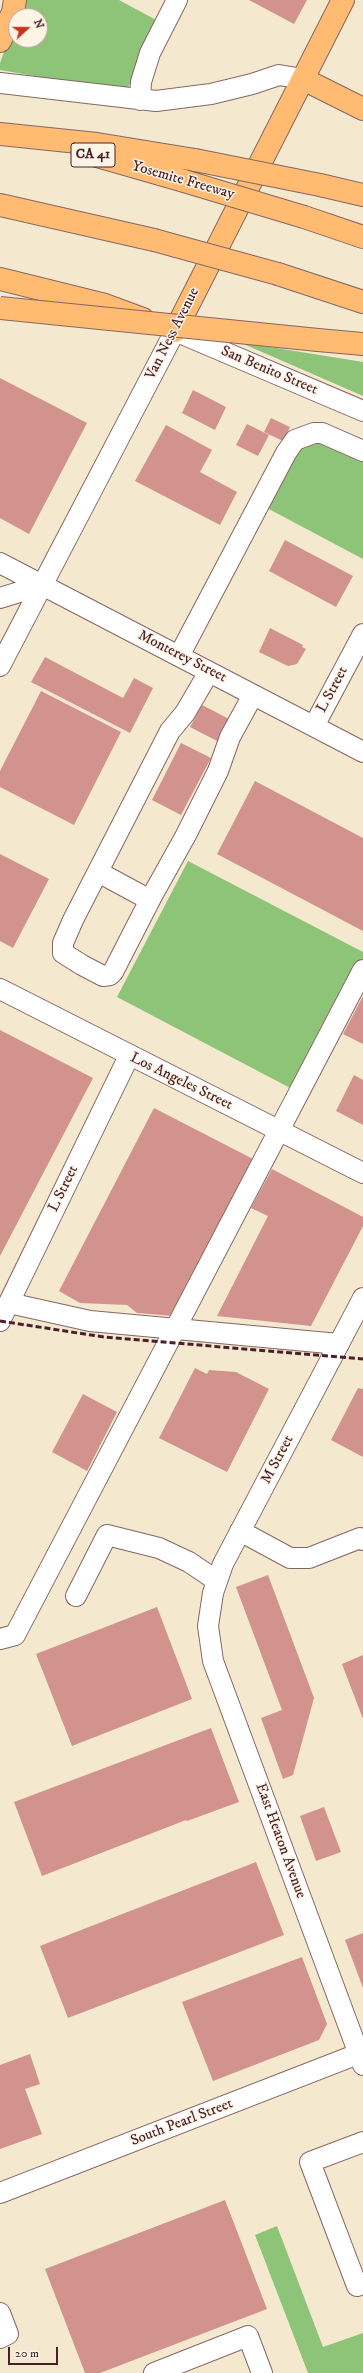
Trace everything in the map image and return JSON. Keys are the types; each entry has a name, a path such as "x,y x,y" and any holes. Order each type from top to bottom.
{"main road":[{"path":"0,41 13,12 15,0"},
{"name":"Van Ness Avenue","path":"175,331 343,0"},
{"path":"303,79 363,109"},
{"path":"0,134 97,144 195,160 363,195"},
{"name":"Yosemite Freeway","path":"0,134 102,158 184,181 304,217 363,237"},
{"path":"0,205 154,240 278,274 363,302"},
{"path":"0,278 105,305 175,331"},
{"path":"0,308 363,344"}],"street":[{"path":"140,100 141,82 150,53 177,0"},
{"path":"0,83 140,100 174,100 211,94 252,84 279,75 303,79"},
{"name":"San Benito Street","path":"175,331 363,411"},
{"name":"Van Ness Avenue","path":"0,666 175,331"},
{"path":"179,656 286,453 295,440 314,433 322,433 363,451"},
{"name":"Monterey Street","path":"0,563 363,752"},
{"path":"0,598 42,585"},
{"name":"L Street","path":"314,726 363,634"},
{"path":"209,672 185,713 170,731 63,943 63,953 103,976 110,975 186,835 218,771 230,737 253,694"},
{"path":"98,872 150,900"},
{"path":"0,1639 15,1635 363,970"},
{"name":"Los Angeles Street","path":"1,992 279,1129 363,1173"},
{"name":"L Street","path":"0,1321 129,1056"},
{"name":"M Street","path":"208,1626 213,1593 223,1564 363,1298"},
{"path":"9,1303 90,1321 174,1330 340,1344"},
{"path":"240,1531 290,1558 308,1558 360,1538 363,1540"},
{"path":"76,1596 107,1535 159,1548 189,1562 217,1581"},
{"name":"East Heaton Avenue","path":"208,1626 213,1661 362,2057"},
{"name":"South Pearl Street","path":"0,2193 362,2057"},
{"path":"363,2142 310,2162 357,2286 363,2284"},
{"path":"0,2313 8,2334 0,2338"},
{"path":"154,2373 248,2336 262,2373"}],"green space":[{"path":"23,0 119,0 158,21 126,92 0,70 0,63 8,41 8,48 48,48 48,8 20,8"},
{"path":"239,342 363,362 363,396"},
{"path":"309,438 363,457 363,559 265,507 291,451"},
{"path":"188,861 363,952 363,958 294,1090 117,997"},
{"path":"277,2226 323,2347 363,2333 363,2373 308,2373 255,2235"}],"building":[{"path":"249,0 307,0 294,24"},
{"path":"0,378 87,423 29,534 0,518"},
{"path":"193,390 226,407 215,430 182,413"},
{"path":"271,418 290,427 283,441 264,432"},
{"path":"247,424 269,435 258,456 236,445"},
{"path":"166,425 212,450 200,472 237,492 220,525 135,481"},
{"path":"285,540 353,576 336,607 269,571"},
{"path":"270,628 303,645 302,647 306,649 297,664 288,666 259,652"},
{"path":"45,657 123,698 134,678 153,688 130,733 31,682"},
{"path":"41,691 121,732 74,825 0,787 0,771"},
{"path":"202,705 231,720 219,742 190,727"},
{"path":"181,743 211,758 181,815 152,800"},
{"path":"255,781 363,838 363,931 217,854"},
{"path":"0,854 49,879 13,948 0,941"},
{"path":"363,996 363,1044 343,1034"},
{"path":"0,1030 93,1078 0,1256"},
{"path":"354,1075 363,1080 363,1125 336,1111"},
{"path":"154,1108 253,1159 173,1316 137,1313 127,1305 80,1303 59,1291"},
{"path":"272,1169 363,1217 363,1226 311,1326 217,1316 268,1216 251,1208"},
{"path":"195,1368 207,1374 209,1370 236,1372 269,1389 227,1472 159,1438"},
{"path":"358,1388 363,1389 363,1457 331,1440"},
{"path":"83,1394 117,1412 87,1471 52,1452"},
{"path":"268,1575 314,1698 293,1775 283,1779 261,1718 282,1710 236,1587"},
{"path":"157,1607 192,1699 72,1746 36,1654"},
{"path":"363,1655 363,1719 342,1664"},
{"path":"211,1728 239,1802 187,1821 186,1820 42,1876 14,1802"},
{"path":"324,1807 341,1852 316,1861 300,1816"},
{"path":"256,1862 284,1935 68,2018 40,1946"},
{"path":"363,1933 363,1988 345,1940"},
{"path":"302,1957 327,2024 319,2040 213,2081 182,2002"},
{"path":"30,2054 40,2084 25,2089 42,2134 0,2149 0,2065"},
{"path":"225,2200 267,2309 100,2373 85,2373 45,2269"}],"railway":[{"path":"0,1321 104,1337 363,1359"}]}
